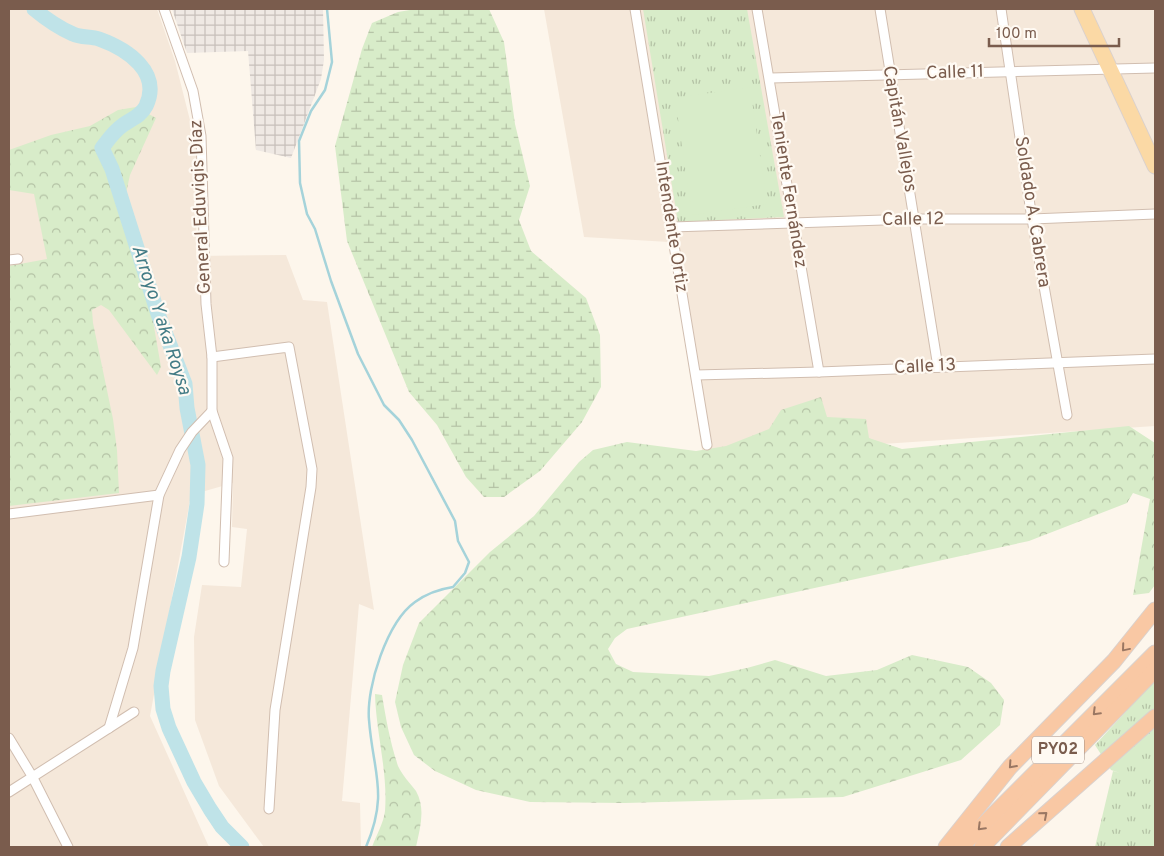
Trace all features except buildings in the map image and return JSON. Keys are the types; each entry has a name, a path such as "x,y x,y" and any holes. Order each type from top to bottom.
{"highway":[{"path":"946,847 1010,767 1114,661 1155,610"},
{"name":"PY02","path":"960,847 1155,653"},
{"name":"PY02","path":"982,847 1155,670"},
{"path":"1008,847 1155,717"}],"main road":[{"path":"1082,9 1155,166"}],"street":[{"name":"General Eduvigis Díaz","path":"164,9 193,91 201,136 206,304 212,357 212,411 228,458 224,562"},
{"name":"Intendente Ortiz","path":"635,9 696,374 706,445"},
{"name":"Teniente Fernández","path":"757,9 771,78 793,223 819,372"},
{"name":"Capitán Vallejos","path":"880,9 938,367"},
{"name":"Soldado A. Cabrera","path":"1001,9 1032,219 1067,415"},
{"name":"Calle 11","path":"771,78 1155,68"},
{"name":"Calle 12","path":"672,228 914,219 1032,219 1155,214"},
{"path":"212,357 289,347 312,469 311,487 275,710 269,809"},
{"name":"Calle 13","path":"696,374 819,372 1058,361 1155,359"},
{"path":"109,728 132,648 159,495 180,450 192,432 212,411"},
{"path":"9,514 159,495"},
{"path":"9,792 134,712"},
{"path":"9,738 32,776 68,847"}],"shaded area":[{"path":"9,9 157,9 175,61 197,148 196,256 286,255 303,300 327,302 374,610 359,604 342,801 360,803 361,847 264,847 219,786 195,720 194,637 202,585 241,587 247,529 232,527 233,483 191,495 150,716 209,847 9,847"},
{"path":"172,9 323,9 324,60 321,79 291,158 256,150 248,51 187,53"},
{"path":"544,9 1155,9 1155,426 703,456 669,242 584,237"}],"green space":[{"path":"416,9 489,9 504,42 515,124 530,186 519,220 531,251 586,298 600,335 601,387 582,422 540,471 504,497 484,497 466,477 437,425 409,392 347,241 335,146 362,49 372,23 398,12"},
{"path":"643,9 747,9 784,217 678,222"},
{"path":"750,87 767,204 692,215 675,98"},
{"path":"136,107 156,118 130,175 126,193 126,224 149,298 161,367 157,375 109,310 101,305 92,310 113,419 119,493 9,506 9,266 47,259 34,194 9,190 9,150 51,135 90,126 118,110"},
{"path":"821,397 827,417 866,419 869,438 902,449 1129,426 1155,443 1155,585 1149,593 1133,595 1150,499 1133,493 1127,503 1029,541 627,629 615,638 608,649 616,664 633,672 709,676 775,660 826,676 877,670 912,655 968,667 991,683 1004,700 1000,725 961,760 843,797 625,803 530,802 476,790 435,771 414,755 401,727 395,702 403,665 419,623 490,552 534,516 579,462 593,450 627,442 696,451 726,446 769,429 781,410"},
{"path":"1155,680 1155,847 1095,847 1113,771 1120,773 1111,770 1095,745"},
{"path":"375,694 382,695 390,739 398,766 416,791 421,805 421,819 416,847 372,847 382,824 385,811 385,782"}],"waterway":[{"name":"Arroyo Y aka Roysa","path":"34,9 68,32 99,39 120,49 146,72 149,83 150,94 144,109 139,115 117,130 102,148 112,169 158,314 185,384 187,408 198,465 197,504 189,557 163,671 161,686 163,709 169,728 194,782 222,827 242,847"},
{"path":"327,9 332,62 325,90 311,111 299,141 300,183 307,214 315,229 331,281 358,354 384,405 399,420 412,440 455,521 458,541 469,562 465,573 453,587 424,597 405,611 387,639 380,656 369,706 371,738 378,783 377,812 366,847"}]}
